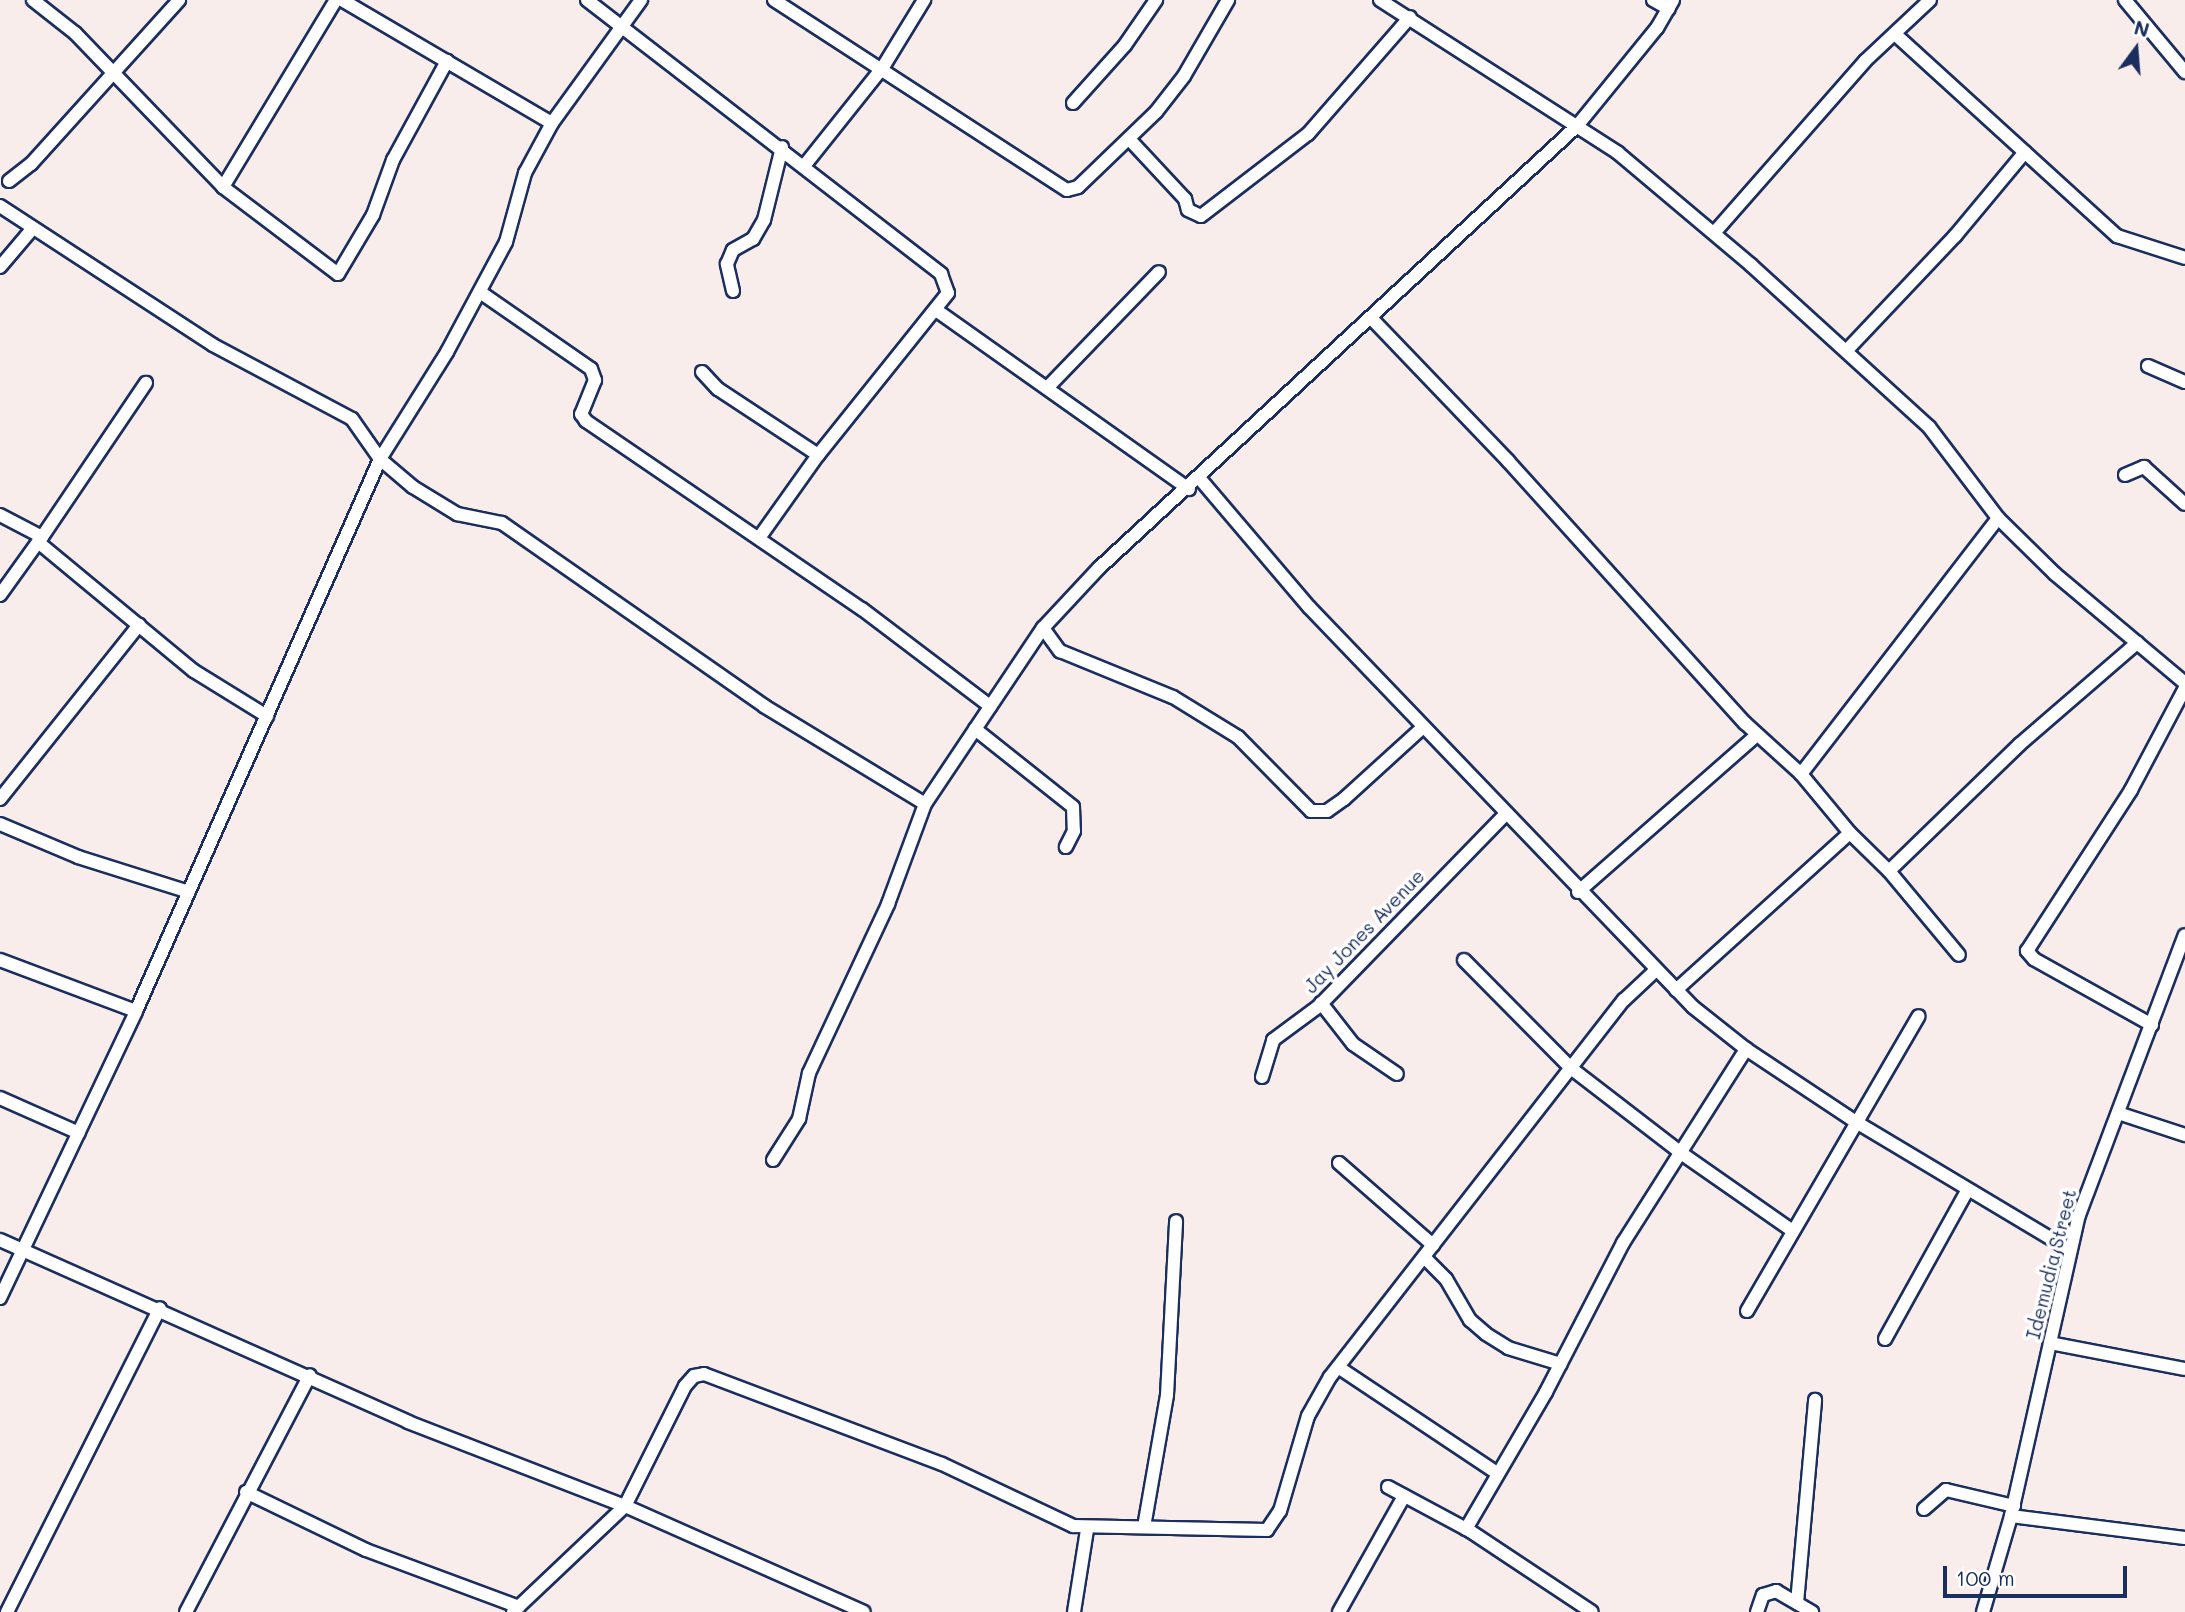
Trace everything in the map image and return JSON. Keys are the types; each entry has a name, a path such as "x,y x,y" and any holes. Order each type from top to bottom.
{"street":[{"path":"33,0 75,33 223,187 332,272 344,271 373,215 393,160 447,61"},
{"path":"9,181 31,164 179,0"},
{"path":"223,187 336,0"},
{"path":"342,0 552,123"},
{"path":"587,0 782,147 941,274 948,293 818,455 759,538"},
{"path":"0,1298 189,892 380,459 480,292 506,242 525,173 552,123 641,0"},
{"path":"774,0 883,67 1068,190 1078,187 1130,140 1184,76 1228,0"},
{"path":"804,166 883,67 924,0"},
{"path":"1073,103 1125,45 1156,0"},
{"path":"1380,0 1619,153 1714,233 1848,349 1929,428 1998,518 2055,574 2185,686 2131,790 2027,951 2152,1025"},
{"path":"773,1160 799,1119 809,1073 898,881 925,804 1043,628 1099,568 1200,479 1577,126 1671,4 1653,0"},
{"path":"1714,233 1807,124 1930,0"},
{"path":"2124,0 2185,72"},
{"path":"1130,140 1185,199 1188,210 1201,216 1308,134 1410,17"},
{"path":"1896,35 2116,236 2185,258"},
{"path":"733,291 727,264 733,250 753,239 764,220 782,147"},
{"path":"1848,349 1955,236 2025,152"},
{"path":"0,206 213,345 352,419 380,459 413,486 457,514 502,523 764,706 925,804"},
{"path":"0,267 33,228"},
{"path":"1047,388 1159,272"},
{"path":"480,292 591,369 595,380 582,414 586,421 759,538 990,706"},
{"path":"936,310 1189,489"},
{"path":"1372,319 1500,451 1757,734 1801,774 1850,833 1889,871 1959,956"},
{"path":"2148,366 2185,382"},
{"path":"702,372 718,389 818,455"},
{"path":"0,595 146,383"},
{"path":"2125,475 2144,467 2185,503"},
{"path":"1200,479 1309,607 1578,892 1676,990 1746,1049 1856,1122 1967,1191 2070,1250"},
{"path":"0,515 40,539 194,671 267,716"},
{"path":"1801,774 1998,518"},
{"path":"0,799 139,625"},
{"path":"1043,628 1060,651 1173,697 1238,737 1311,811 1327,811 1344,799 1422,728"},
{"path":"1889,871 2020,744 2137,643"},
{"path":"975,729 1073,807 1074,831 1066,847"},
{"path":"1578,892 1757,734"},
{"name":"Jay Jones Avenue","path":"1262,1077 1273,1040 1321,1003 1505,815"},
{"path":"0,824 78,857 189,892"},
{"path":"1676,990 1850,833"},
{"name":"Idemudia Street","path":"1983,1612 2012,1511 2070,1250 2185,935"},
{"path":"1465,960 1572,1069 1681,1153 1793,1231"},
{"path":"0,961 135,1011"},
{"path":"246,1492 366,1550 516,1609 625,1506 685,1386 694,1376 704,1374 942,1464 1087,1530 1144,1527 1262,1532 1272,1526 1308,1416 1338,1367 1624,1000 1655,971"},
{"path":"1321,1003 1353,1044 1397,1074"},
{"path":"1747,1311 1919,1016"},
{"path":"1466,1529 1561,1364 1623,1243 1746,1049"},
{"path":"0,1098 79,1133"},
{"path":"2118,1113 2185,1135"},
{"path":"1339,1163 1433,1245"},
{"path":"1885,1339 1967,1191"},
{"path":"1144,1527 1167,1395 1176,1221"},
{"path":"0,1240 160,1308 408,1422 625,1506 864,1612"},
{"path":"1424,1257 1446,1279 1470,1320 1486,1334 1508,1348 1561,1364"},
{"path":"7,1612 160,1308"},
{"path":"2050,1343 2185,1369"},
{"path":"1338,1367 1497,1473"},
{"path":"187,1612 246,1492 310,1375"},
{"path":"1797,1603 1815,1401"},
{"path":"1388,1487 1466,1529 1592,1612"},
{"path":"1924,1508 1946,1490 2012,1511 2185,1538"},
{"path":"1339,1612 1404,1496"},
{"path":"1074,1612 1087,1530"},
{"path":"1758,1612 1768,1592 1781,1593 1812,1612"}]}
